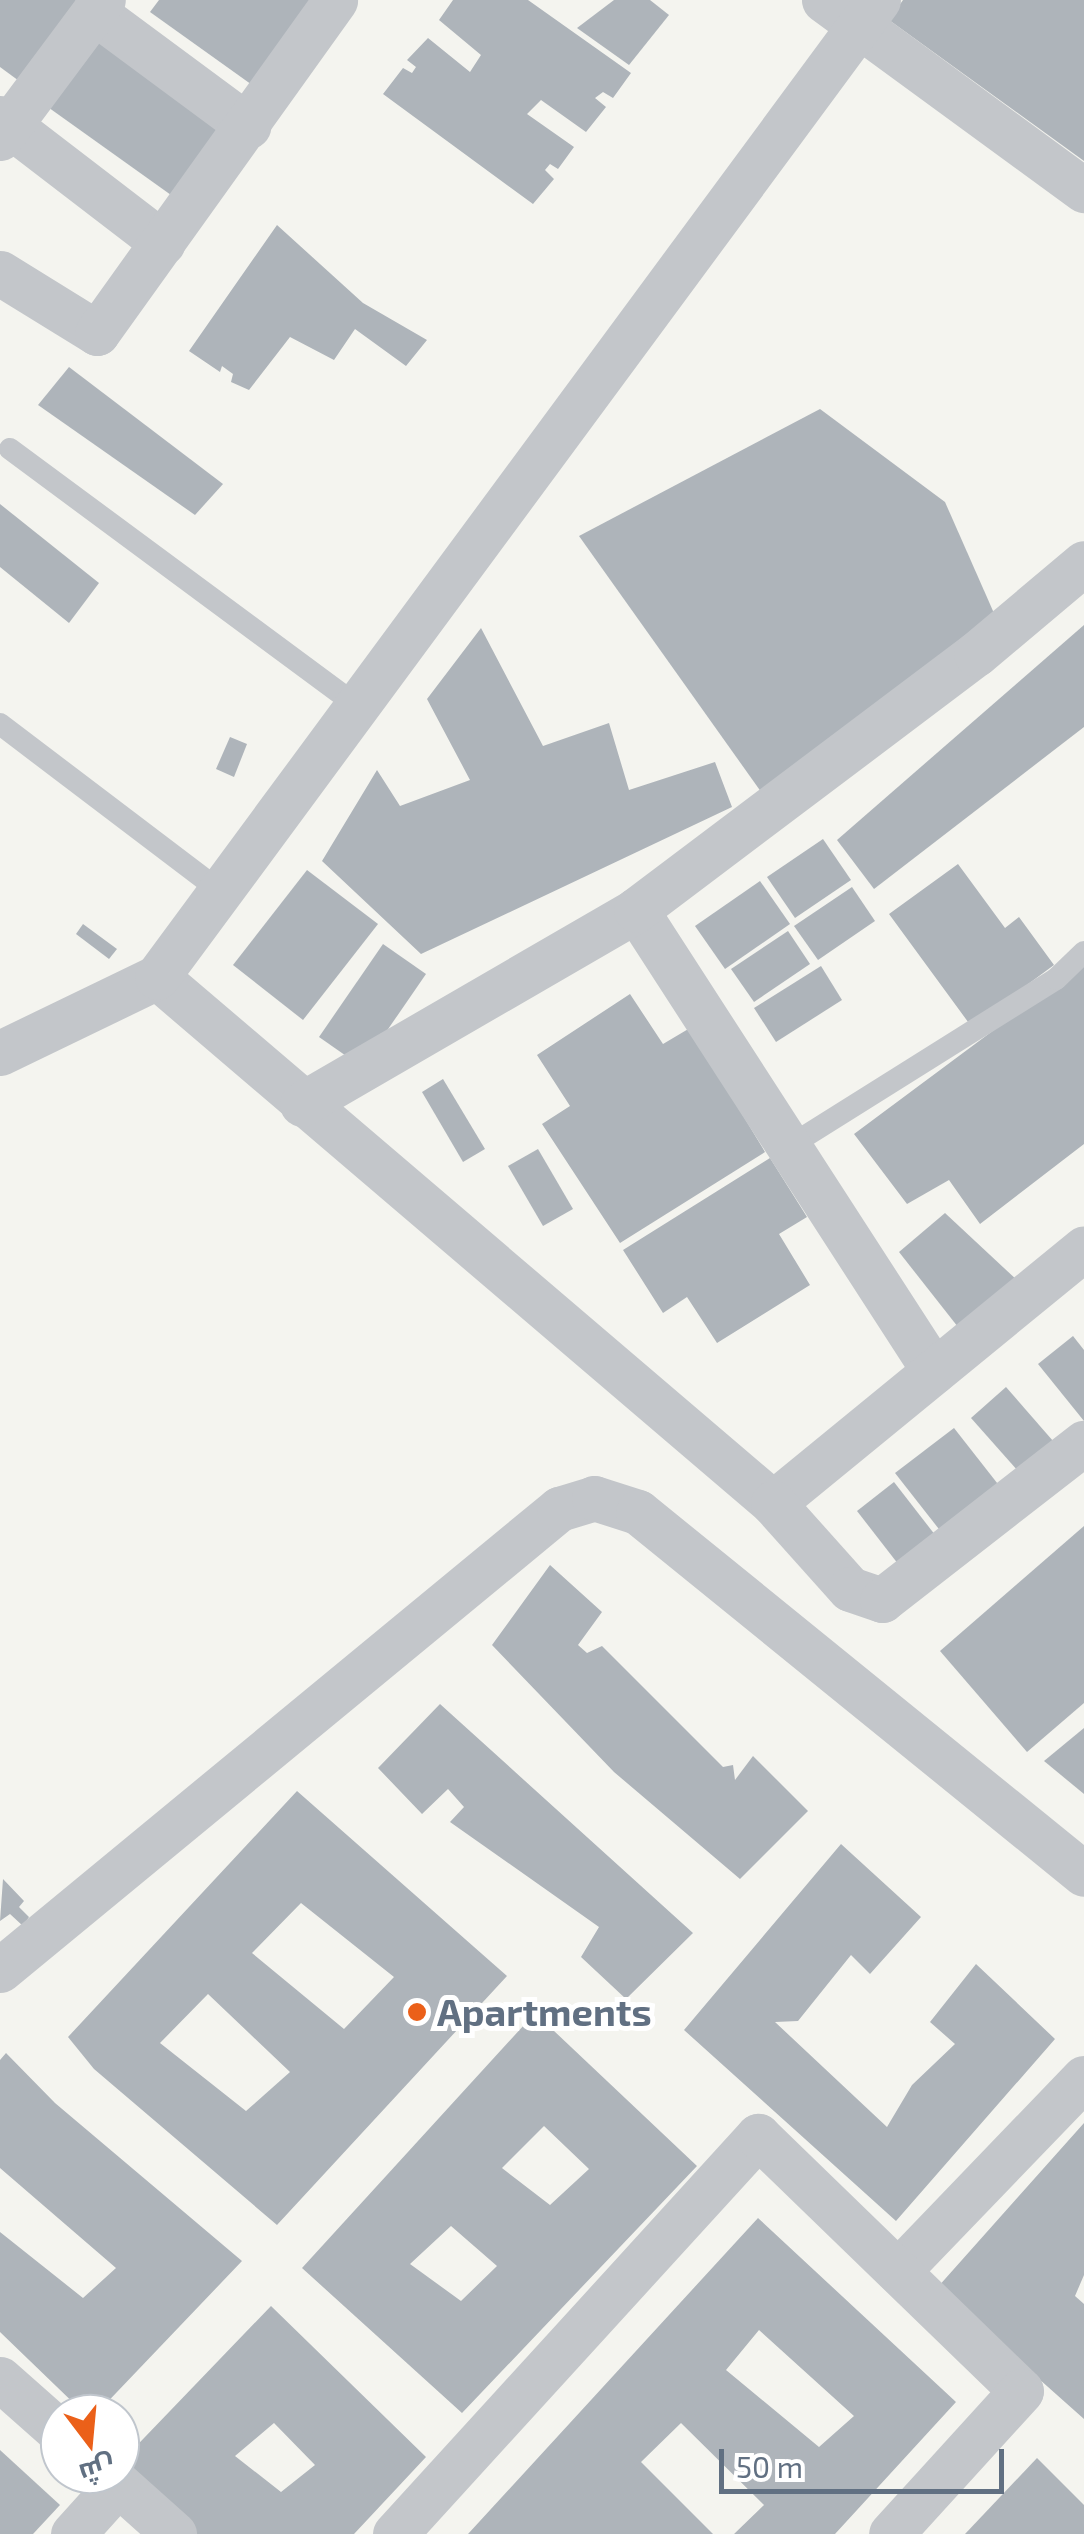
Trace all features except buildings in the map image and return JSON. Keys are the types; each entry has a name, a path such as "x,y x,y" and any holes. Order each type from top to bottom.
{"street":[{"path":"824,0 869,14 1084,190"},
{"path":"0,273 97,332 248,126 325,3"},
{"path":"163,243 3,128 99,6 248,126"},
{"path":"0,1053 158,977 869,14"},
{"path":"302,1104 636,910 976,654 1084,563"},
{"path":"636,910 934,1371"},
{"path":"158,977 773,1503 850,1589 882,1600 1084,1442"},
{"path":"773,1503 1084,1248"},
{"path":"0,1970 559,1509 594,1498 638,1512 1084,1874"},
{"path":"898,2272 1084,2078"},
{"path":"396,2534 758,2136 1022,2391 891,2534"},
{"path":"0,2379 40,2414"},
{"path":"72,2534 101,2494"},
{"path":"129,2494 174,2534"}],"lane":[{"path":"10,449 357,706"},
{"path":"0,724 221,892"},
{"path":"788,1147 1056,979 1084,952"}],"place":[{"name":"Apartments","path":"417,2012"}]}
